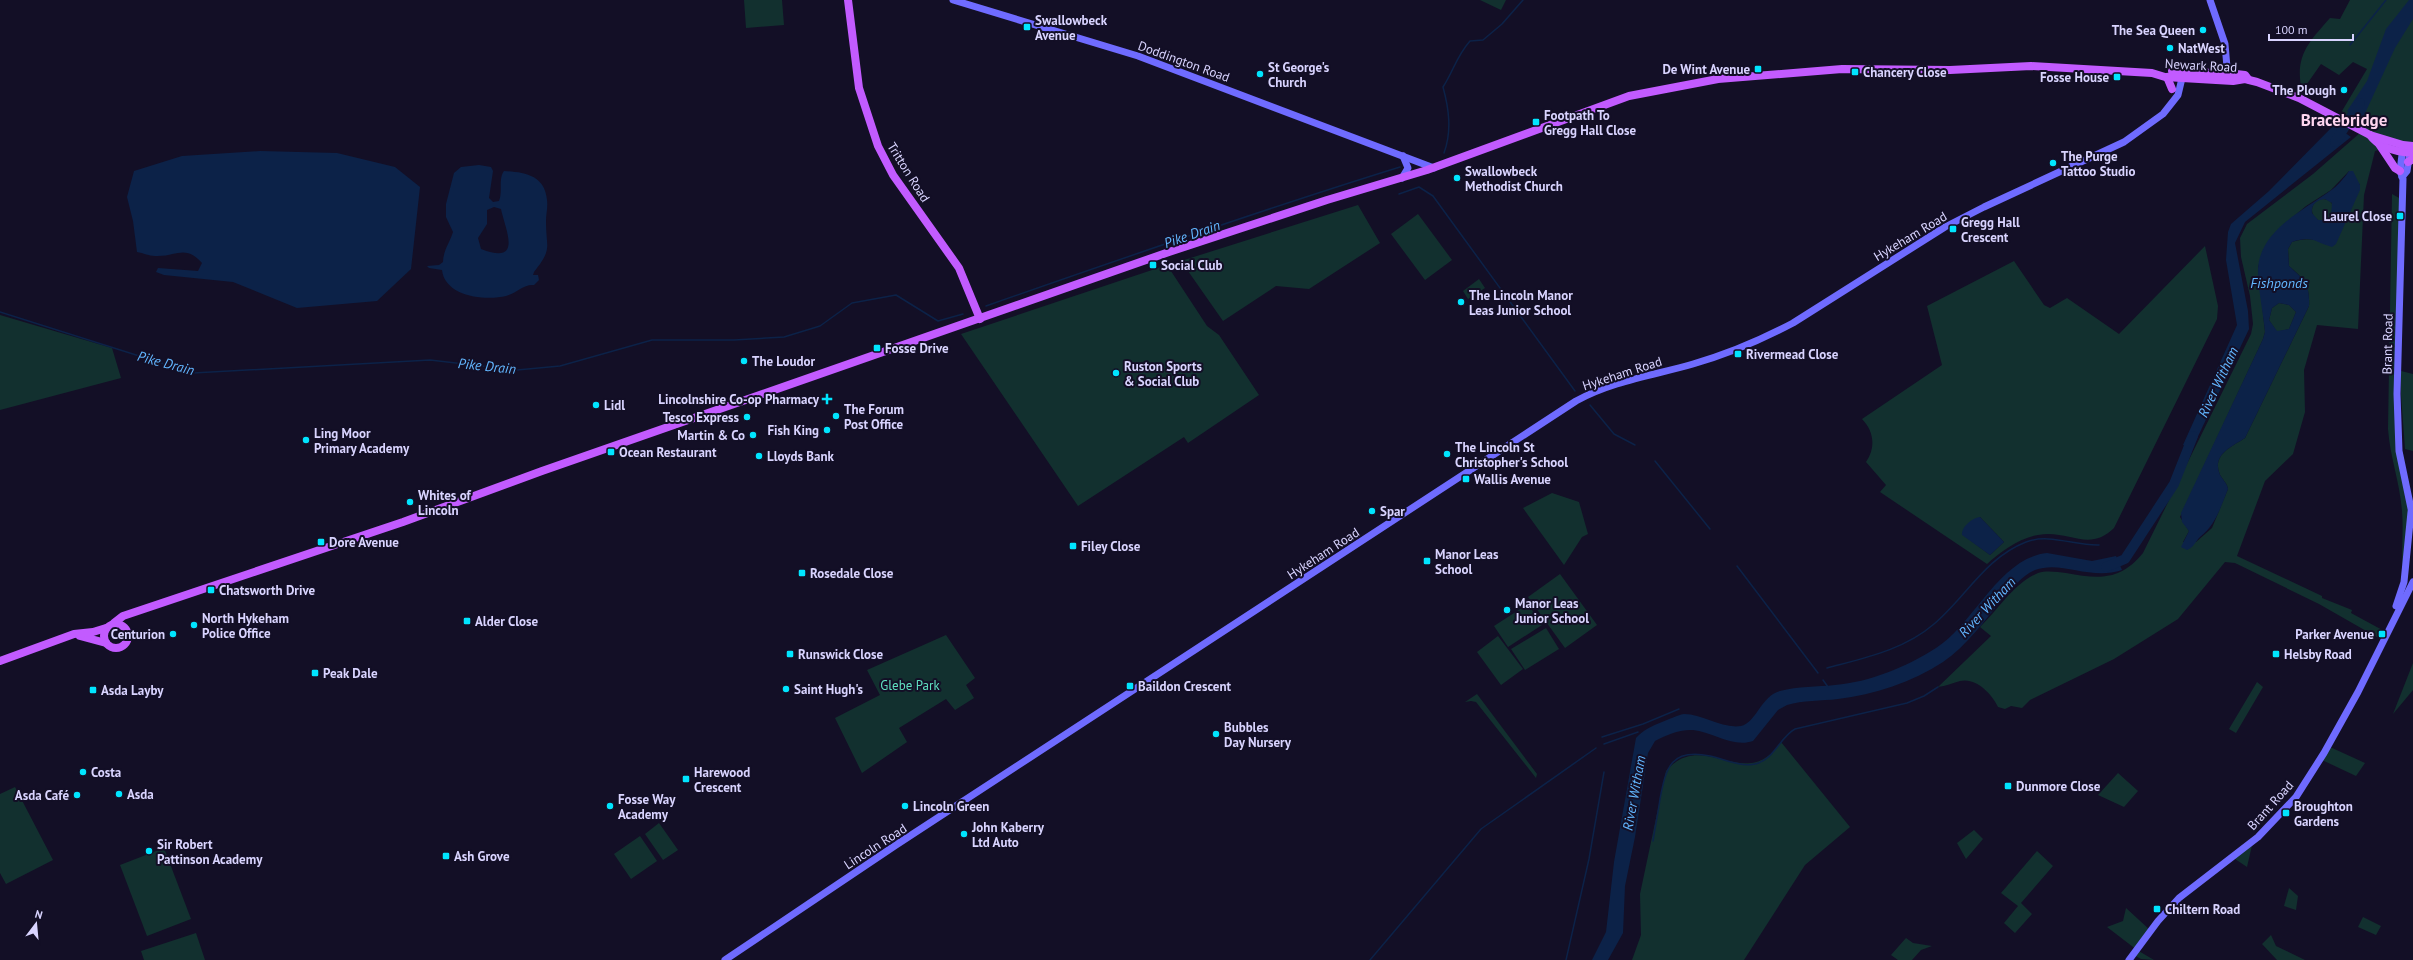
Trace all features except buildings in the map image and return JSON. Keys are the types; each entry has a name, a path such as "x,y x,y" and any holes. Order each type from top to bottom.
{"main road":[{"name":"Tritton Road","path":"848,0 860,88 878,146 894,175 959,268 980,319"},
{"name":"Newark Road","path":"114,623 123,616 189,592 403,522 564,463 1169,252 1327,200 1434,168 1630,96 1694,83 1842,69 1944,70 2054,66 2152,73 2167,77 2181,74"},
{"name":"Newark Road","path":"2152,73 2159,71 2181,74 2224,76 2250,80 2288,94 2335,116 2370,135 2409,152"},
{"path":"2167,77 2172,89"},
{"name":"Newark Road","path":"2370,135 2378,143 2409,152"},
{"path":"2378,143 2395,168 2401,174"},
{"path":"127,629 132,614"},
{"path":"0,661 74,634 93,632 106,628 114,623 122,624 127,629 129,636 124,646 116,648 106,643 74,634"},
{"path":"106,628 104,637 106,643"}],"street":[{"name":"Doddington Road","path":"953,0 1138,56 1434,168"},
{"path":"2210,0 2225,44 2226,60 2224,76"},
{"path":"2173,100 2171,97 2172,89 2181,74"},
{"name":"Hykeham Road","path":"1060,739 1579,400 1603,389 1701,362 1767,336 1818,308 1945,227 1984,207 2124,142 2163,114 2178,95 2181,74"},
{"path":"2401,174 2407,171 2409,152"},
{"name":"Brant Road","path":"2386,632 2402,591 2410,559 2412,515 2399,451 2397,394 2401,174 2409,152"},
{"path":"1402,178 1408,168 1403,156"},
{"name":"Brant Road","path":"2129,960 2158,921 2179,898 2258,837 2302,789 2349,707 2386,632 2413,582"},
{"name":"Lincoln Road","path":"725,960 1060,739"}],"green space":[{"path":"744,0 782,0 784,25 746,28"},
{"path":"1480,0 1506,0 1501,10"},
{"path":"2350,0 2413,0 2413,156 2390,146 2375,151 2364,195 2358,329 2317,325 2304,370 2305,412 2293,454 2265,481 2237,556 2322,596 2322,598 2352,610 2351,613 2386,632 2382,640 2319,604 2235,563 2225,562 2178,619 2114,659 2030,700 2022,708 2011,706 2005,709 1998,707 1988,692 1977,684 1966,680 1938,687 1991,636 1980,627 2007,597 2029,577 2048,571 2099,577 2108,576 2126,569 2143,553 2251,334 2253,324 2250,296 2241,257 2240,238 2247,224 2313,174 2361,132 2342,111 2367,69 2353,62 2339,75 2321,64 2302,91 2300,68 2305,50 2330,18 2340,19","holes":["2349,171 2360,185 2327,245 2318,241 2306,239 2292,242 2288,249 2289,266 2305,283 2308,292 2309,306 2245,438 2221,455 2218,466 2219,472 2228,489 2212,528 2196,542 2183,542 2189,531 2180,517 2265,332 2258,267 2263,252 2282,226 2306,206 2331,190"]},
{"path":"2392,194 2401,199 2399,451 2411,511 2404,582 2402,564 2402,511 2388,429"},
{"path":"2323,199 2331,202 2334,210 2331,218 2323,221 2315,218 2312,210 2315,202"},
{"path":"1358,205 1380,243 1309,289 1276,286 1223,321 1181,261"},
{"path":"1418,214 1452,260 1425,280 1391,234"},
{"path":"2205,246 2218,306 2217,319 2114,528 2105,535 2096,539 2087,540 2059,535 2038,535 2024,539 2011,546 1987,564 1880,492 1886,485 1866,462 1871,451 1872,440 1869,429 1862,419 1942,365 1927,306 2014,261 2044,305 2050,308 2067,298 2119,334","holes":["1980,517 2004,542 1990,555 1963,535"]},
{"name":"Ruston Sports & Social Club","path":"1167,265 1207,326 1219,335 1259,395 1188,443 1184,437 1078,506 961,334"},
{"path":"1479,279 1485,288 1468,299 1463,291"},
{"path":"2279,303 2289,305 2296,312 2289,329 2277,332 2269,320 2272,308"},
{"path":"0,315 112,348 121,378 0,410"},
{"path":"2401,371 2413,374 2413,451 2405,449 2401,395"},
{"path":"1552,493 1579,502 1588,534 1582,537 1564,565 1523,508"},
{"path":"1560,574 1597,625 1565,648 1528,597"},
{"path":"1528,604 1542,625 1508,647 1494,626"},
{"path":"1546,628 1559,649 1525,670 1511,649"},
{"name":"Glebe Park","path":"946,635 975,678 966,685 974,698 955,710 946,699 899,728 907,742 862,773 835,718 880,695 867,670"},
{"path":"1498,636 1523,669 1501,685 1477,652"},
{"path":"2413,663 2413,690 2393,714"},
{"path":"2257,682 2263,687 2236,733 2229,729"},
{"path":"1477,694 1537,774 1536,778 1476,702 1465,702"},
{"path":"1781,742 1850,827 1805,865 1744,960 1632,960 1641,935 1640,894 1666,771 1680,759 1695,755 1710,756 1739,763 1753,763 1767,757"},
{"path":"2330,747 2365,763 2356,776 2322,760"},
{"path":"2118,773 2138,791 2124,807 2098,795"},
{"path":"15,787 53,860 6,884 0,873 0,794"},
{"path":"659,823 678,850 663,860 645,834"},
{"path":"1974,830 1983,839 1966,859 1957,843"},
{"path":"640,836 657,861 631,879 614,854"},
{"path":"2253,841 2247,867 2232,857"},
{"path":"164,848 191,919 147,936 120,865"},
{"path":"2037,851 2053,866 2021,903 2032,914 2015,933 2004,923 2018,906 2001,893"},
{"path":"2289,888 2298,896 2296,910 2284,906"},
{"path":"2126,908 2151,931 2137,950 2107,927 2123,921"},
{"path":"2363,917 2381,926 2376,935 2358,927"},
{"path":"196,933 205,960 144,960 141,951"},
{"path":"2271,935 2276,946 2305,960 2277,960 2262,944"},
{"path":"1906,938 1913,943 1932,946 1921,950 1912,960 1898,960 1891,955"},
{"path":"2137,950 2154,960 2141,959 2134,955"}],"water":[{"path":"2409,0 2413,0 2413,19 2395,48 2362,120 2347,111 2367,81 2386,29"},
{"path":"2334,125 2351,137 2245,222 2235,243 2248,311 2249,329 2192,449 2183,445 2237,325 2226,260 2228,232 2231,224 2269,191"},
{"path":"260,151 337,153 395,167 420,187 411,269 377,301 297,308 233,282 164,275 156,272 158,268 198,271 202,263 196,257 185,253 151,256 137,252 133,221 127,197 134,171 182,156"},
{"path":"479,165 491,167 493,171 489,198 493,202 499,201 501,194 501,178 504,171 519,172 532,176 542,185 547,203 547,248 544,258 534,272 533,275 538,275 539,280 534,285 523,287 506,296 488,298 478,297 458,291 450,286 445,279 442,270 429,268 427,266 439,265 443,262 445,250 453,232 446,217 446,204 454,173 461,167","holes":["494,207 501,209 508,235 509,243 507,249 503,253 494,253 481,249 478,238 487,224 487,210"]},
{"name":"Fishponds","path":"2349,171 2353,171 2360,185 2360,190 2336,244 2332,247 2313,240 2305,239 2292,242 2288,249 2289,266 2299,275 2307,287 2309,306 2245,438 2221,455 2218,466 2219,472 2228,489 2220,510 2210,527 2193,546 2187,550 2181,547 2189,531 2182,522 2181,513 2265,332 2258,269 2261,255 2266,243 2285,222 2333,189 2341,182","holes":["2325,199 2332,203 2331,217 2327,220 2318,220 2312,213 2312,208 2317,202","2279,303 2289,305 2296,312 2289,329 2277,331 2269,320 2272,308"]},
{"path":"1980,517 2004,542 1990,555 1962,535 1963,529 1968,523"},
{"path":"2047,553 2092,561 2116,556 2122,570 2110,573 2099,573 2055,567 2030,572 2018,582 1968,640 1952,656 1943,662 1919,676 1879,691 1852,697 1832,700 1806,701 1787,705 1778,710 1753,741 1738,743 1700,731 1683,730 1655,741 1648,753 1635,837 1625,886 1623,933 1608,960 1592,960 1606,932 1614,862 1636,738 1639,735 1655,725 1684,714 1698,716 1720,724 1741,726 1751,720 1768,698 1780,691 1801,687 1828,686 1861,681 1900,667 1936,648 1950,637 2001,579 2015,567 2030,558"}],"waterway":[{"name":"Pike Drain","path":"1444,153 1448,136 1449,120 1443,87 1461,53 1470,41 1483,40 1502,24 1523,0"},
{"path":"2350,45 2386,0"},
{"name":"River Witham","path":"2335,142 2360,103"},
{"name":"Pike Drain","path":"986,306 1244,217 1400,167"},
{"path":"1399,194 1419,187 1433,196 1575,391"},
{"name":"Pike Drain","path":"0,312 193,373 430,360 517,370 560,366 652,340 734,340 784,337 820,326 852,303 896,295 938,321 963,314"},
{"path":"1590,405 1614,434 1635,445"},
{"name":"River Witham","path":"2106,567 2125,559 2174,484 2193,436"},
{"path":"1655,461 1710,529"},
{"path":"1827,668 1855,661 1897,647 1922,633 1934,624 1987,568 2012,549 2026,542 2053,539 2099,545"},
{"path":"1737,566 1818,673"},
{"path":"1823,680 1828,687"},
{"path":"1653,841 1665,778 1668,769 1673,762 1679,758 1697,754 1738,764 1755,764 1762,762 1767,758 1785,737 1795,729 1907,703 1924,696 1938,687"},
{"path":"1602,737 1643,724 1679,709"},
{"path":"1604,744 1638,732"},
{"path":"1370,960 1481,829 1596,748"},
{"path":"1566,960 1589,859 1604,772"}],"place":[{"name":"Swallowbeck Avenue","path":"1027,27"},
{"name":"The Sea Queen","path":"2203,30"},
{"name":"NatWest","path":"2170,48"},
{"name":"De Wint Avenue","path":"1758,69"},
{"name":"Chancery Close","path":"1855,72"},
{"name":"St George's Church","path":"1260,74"},
{"name":"Fosse House","path":"2117,77"},
{"name":"The Plough","path":"2344,90"},
{"name":"Footpath To Gregg Hall Close","path":"1536,122"},
{"name":"The Purge Tattoo Studio","path":"2053,163"},
{"name":"Swallowbeck Methodist Church","path":"1457,178"},
{"name":"Laurel Close","path":"2400,216"},
{"name":"Gregg Hall Crescent","path":"1953,229"},
{"name":"Social Club","path":"1153,265"},
{"name":"The Lincoln Manor Leas Junior School","path":"1461,302"},
{"name":"Fosse Drive","path":"877,348"},
{"name":"Rivermead Close","path":"1738,354"},
{"name":"The Loudor","path":"744,361"},
{"name":"Ruston Sports & Social Club","path":"1116,373"},
{"name":"Lincolnshire Co-op Pharmacy","path":"827,399"},
{"name":"Lidl","path":"596,405"},
{"name":"The Forum Post Office","path":"836,416"},
{"name":"Tesco Express","path":"747,417"},
{"name":"Fish King","path":"827,430"},
{"name":"Martin & Co","path":"753,435"},
{"name":"Ling Moor Primary Academy","path":"306,440"},
{"name":"Ocean Restaurant","path":"611,452"},
{"name":"The Lincoln St Christopher's School","path":"1447,454"},
{"name":"Lloyds Bank","path":"759,456"},
{"name":"Wallis Avenue","path":"1466,479"},
{"name":"Whites of Lincoln","path":"410,502"},
{"name":"Spar","path":"1372,511"},
{"name":"Dore Avenue","path":"321,542"},
{"name":"Filey Close","path":"1073,546"},
{"name":"Manor Leas School","path":"1427,561"},
{"name":"Rosedale Close","path":"802,573"},
{"name":"Chatsworth Drive","path":"211,590"},
{"name":"Manor Leas Junior School","path":"1507,610"},
{"name":"Alder Close","path":"467,621"},
{"name":"North Hykeham Police Office","path":"194,625"},
{"name":"Centurion","path":"173,634"},
{"name":"Parker Avenue","path":"2382,634"},
{"name":"Runswick Close","path":"790,654"},
{"name":"Helsby Road","path":"2276,654"},
{"name":"Peak Dale","path":"315,673"},
{"name":"Baildon Crescent","path":"1130,686"},
{"name":"Saint Hugh's","path":"786,689"},
{"name":"Asda Layby","path":"93,690"},
{"name":"Bubbles Day Nursery","path":"1216,734"},
{"name":"Costa","path":"83,772"},
{"name":"Harewood Crescent","path":"686,779"},
{"name":"Dunmore Close","path":"2008,786"},
{"name":"Asda","path":"119,794"},
{"name":"Asda Café","path":"77,795"},
{"name":"Fosse Way Academy","path":"610,806"},
{"name":"Lincoln Green","path":"905,806"},
{"name":"Broughton Gardens","path":"2286,813"},
{"name":"John Kaberry Ltd Auto","path":"964,834"},
{"name":"Sir Robert Pattinson Academy","path":"149,851"},
{"name":"Ash Grove","path":"446,856"},
{"name":"Chiltern Road","path":"2157,909"}],"district":[{"name":"Bracebridge","path":"2344,120"}]}
